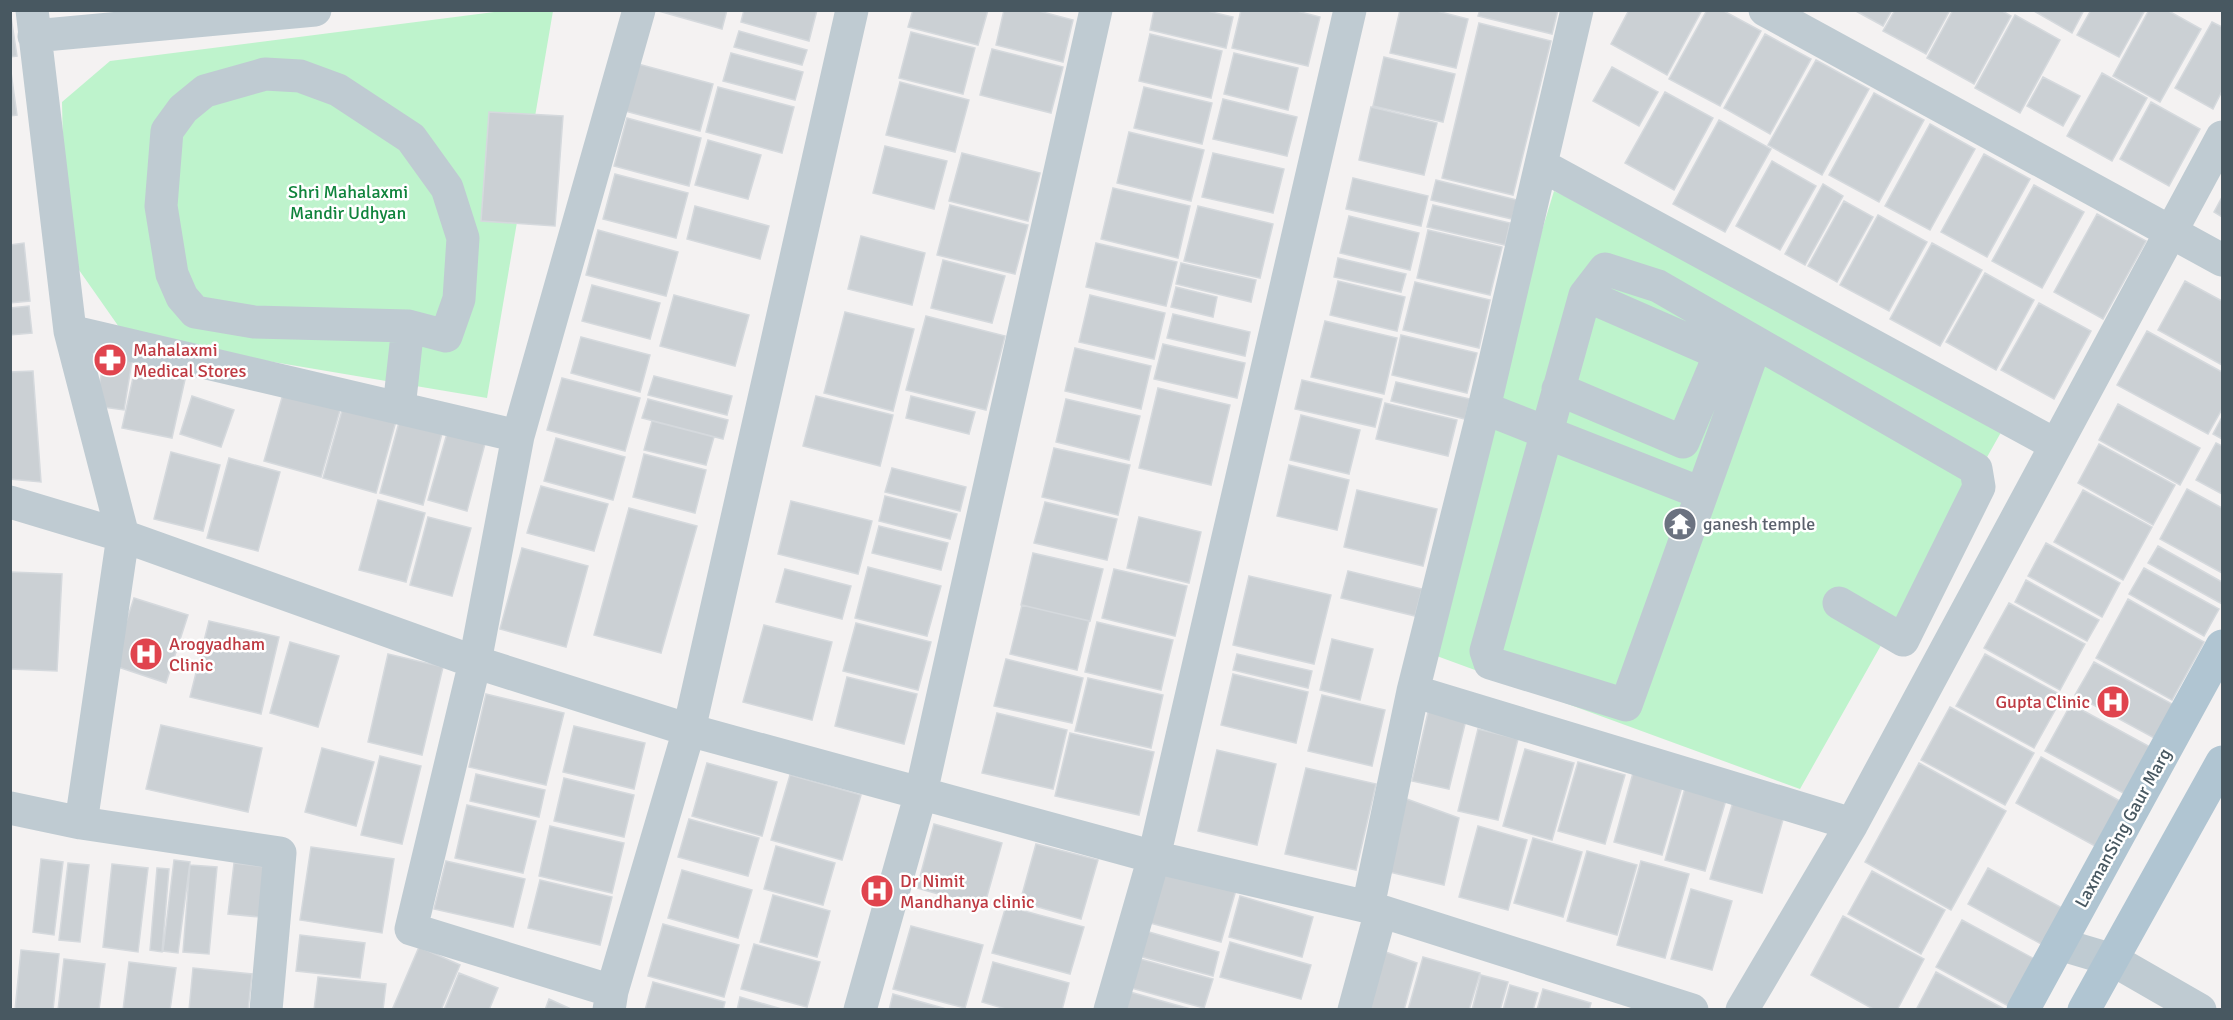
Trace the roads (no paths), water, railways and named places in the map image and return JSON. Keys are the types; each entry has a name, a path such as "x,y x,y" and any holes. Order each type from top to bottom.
{"main road":[{"name":"LaxmanSing Gaur Marg","path":"2023,1010 2223,646"},
{"path":"2084,1010 2223,762"}],"street":[{"path":"81,823 123,536 70,331 33,23 315,10"},
{"path":"639,10 518,436 475,662 411,929 611,1000 689,730 852,10"},
{"path":"860,1010 921,793 1096,10"},
{"path":"1110,1010 1154,857 1350,10"},
{"path":"1354,1010 1413,691 1484,408 1576,10"},
{"path":"1765,10 2223,260"},
{"path":"265,74 300,76 338,90 411,138 447,188 463,238 459,299 446,336 408,326 254,322 195,312 182,297 172,274 161,206 167,131 183,109 205,91 237,84 265,74"},
{"path":"1742,1010 1852,824 2223,137"},
{"path":"1541,165 2056,445"},
{"path":"1756,343 1626,705 1490,663 1486,651 1585,295 1605,269 1658,286 1976,469 1979,487 1903,640 1839,603"},
{"path":"1558,389 1683,442 1720,354 1585,295"},
{"path":"399,408 408,326"},
{"path":"70,331 518,436"},
{"path":"1484,408 1701,493"},
{"path":"10,502 123,536 475,662 689,730 1154,857 1374,909 1692,1010"},
{"path":"1413,691 1852,824"},
{"path":"10,808 81,823 280,853 266,1010"},
{"path":"2060,944 2113,960 2200,1010"}],"place":[{"name":"Mahalaxmi Medical Stores","path":"110,360"},
{"name":"ganesh temple","path":"1680,524"},
{"name":"Arogyadham Clinic","path":"146,654"},
{"name":"Gupta Clinic","path":"2113,702"},
{"name":"Dr Nimit Mandhanya clinic","path":"877,891"}],"park label":[{"name":"Shri Mahalaxmi Mandir Udhyan","path":"348,202"}]}
